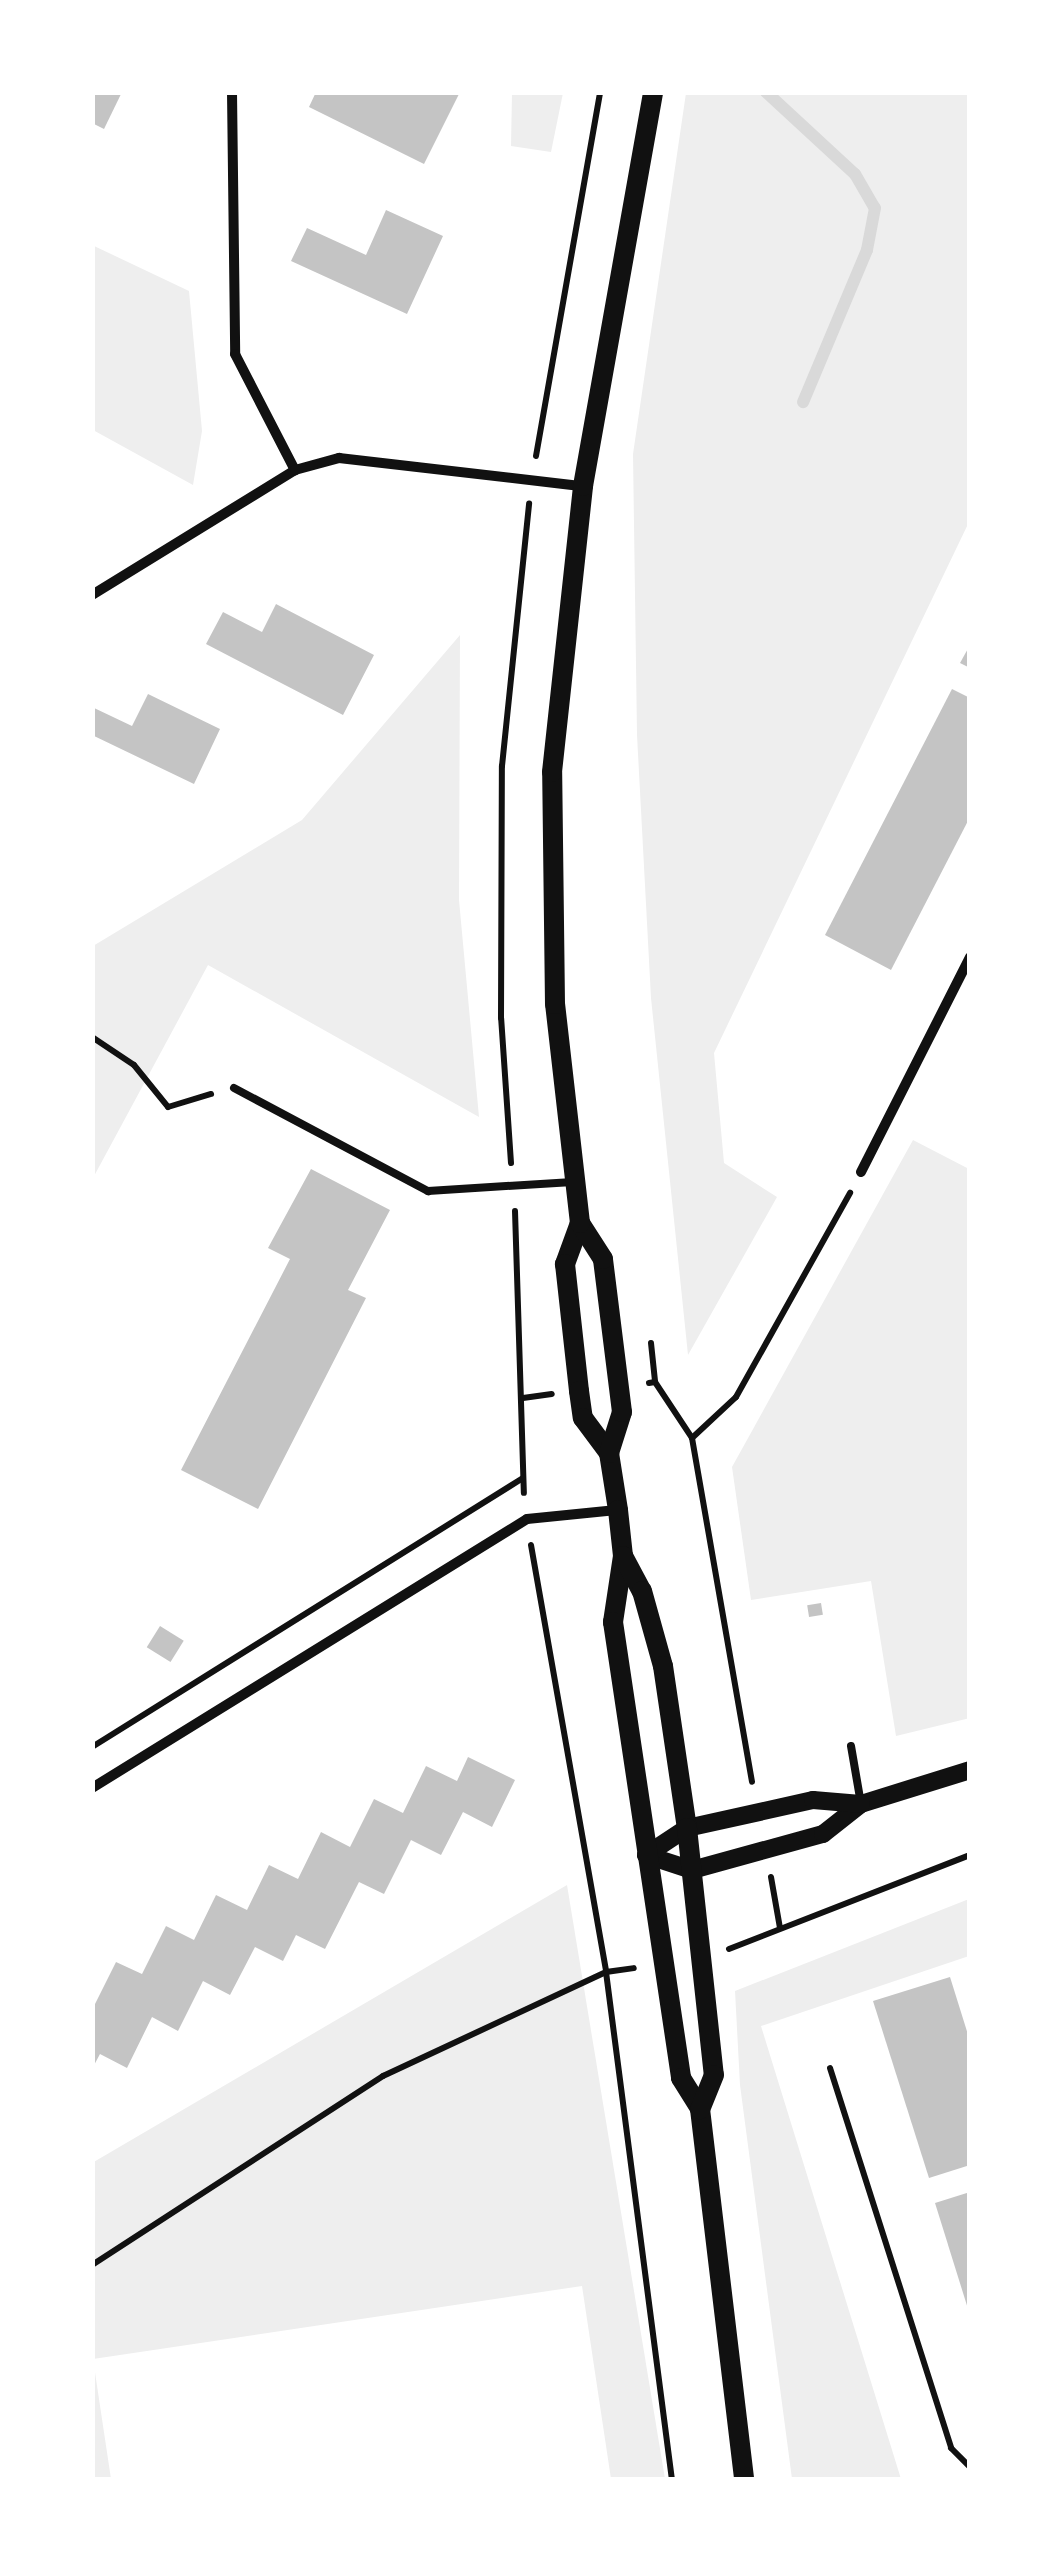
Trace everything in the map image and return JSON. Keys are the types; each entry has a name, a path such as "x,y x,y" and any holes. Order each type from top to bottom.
{"main road":[{"path":"652,92 583,486 552,772 555,1004 580,1223 603,1259 622,1412 609,1453 624,1556 614,1622 682,2078 700,2110 744,2480"},
{"path":"580,1223 564,1264 579,1391 583,1418 609,1453"},
{"path":"624,1556 642,1591 663,1666 692,1870 714,2076 700,2110"}],"street":[{"path":"232,92 235,354 295,470"},
{"path":"92,594 295,470 339,458 583,486"},
{"path":"862,1172 970,958"},
{"path":"92,1788 527,1519 618,1510"},
{"path":"646,1855 692,1870 823,1834 860,1804 970,1770"},
{"path":"646,1855 686,1828 814,1800 860,1804"}],"lane":[{"path":"234,1088 428,1191 575,1182"},
{"path":"852,1746 860,1804"}],"path":[{"path":"92,1038 134,1066 168,1107 234,1088"},
{"path":"757,1812 692,1438 736,1397 862,1172"},
{"path":"651,1344 655,1382"},
{"path":"92,1747 523,1478"},
{"path":"766,1849 780,1928"},
{"path":"704,1960 970,1855"},
{"path":"92,2265 383,2076 606,1972 662,1964"},
{"path":"830,2068 951,2448 970,2467"}],"shaded area":[{"path":"512,93 563,93 551,152 511,146"},
{"path":"686,93 970,93 969,522 714,1053 724,1163 777,1197 688,1355 651,998 637,735 633,454"},
{"path":"92,245 189,291 202,431 193,485 93,430"},
{"path":"460,635 459,900 479,1117 208,965 93,1178 93,946 302,820"},
{"path":"913,1140 969,1169 970,1718 896,1736 871,1581 751,1600 732,1467"},
{"path":"567,1885 665,2479 611,2479 582,2286 93,2359 111,2479 93,2479 92,2163"},
{"path":"969,1899 969,1956 761,2026 901,2479 792,2479 740,2085 735,1991"}],"building":[{"path":"92,92 122,92 104,129 92,123"},
{"path":"316,92 460,92 424,164 309,107"},
{"path":"386,210 443,236 407,314 291,261 307,228 366,255"},
{"path":"276,604 374,655 343,715 206,644 223,612 262,632"},
{"path":"970,645 970,668 960,663"},
{"path":"952,689 970,698 970,817 891,970 825,935"},
{"path":"148,694 220,729 194,784 92,735 92,707 132,726"},
{"path":"311,1169 390,1210 348,1290 366,1298 258,1509 181,1470 290,1259 268,1248"},
{"path":"821,1603 823,1615 809,1617 807,1605"},
{"path":"160,1626 184,1641 170,1662 147,1647"},
{"path":"468,1757 515,1780 492,1827 463,1812 441,1855 411,1840 384,1894 359,1882 325,1949 296,1935 283,1961 255,1947 230,1995 203,1981 178,2031 152,2017 127,2068 100,2054 92,2069 92,2010 116,1962 142,1974 166,1926 194,1940 216,1895 247,1910 269,1865 298,1879 321,1832 350,1847 374,1799 403,1813 426,1766 457,1781"},
{"path":"950,1977 970,2041 970,2165 929,2178 873,2001"},
{"path":"970,2192 970,2312 969,2312 935,2203"}],"waterway":[{"path":"766,92 855,174 875,208 867,250 803,402"}]}
